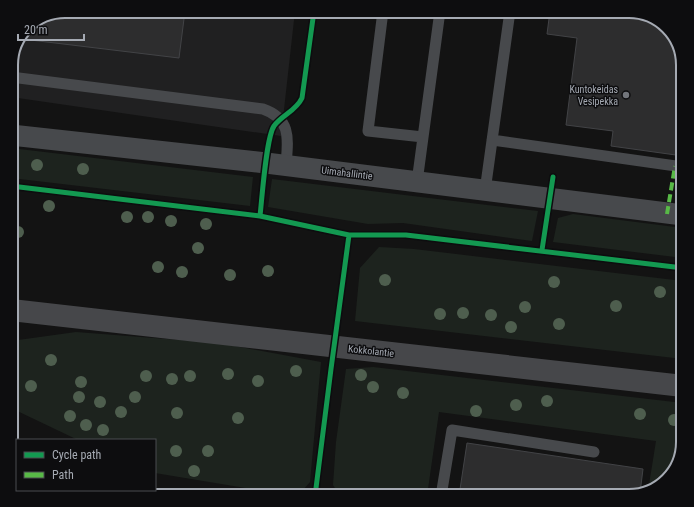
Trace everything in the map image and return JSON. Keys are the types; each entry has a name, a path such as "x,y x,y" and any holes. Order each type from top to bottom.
{"main road":[{"name":"Kokkolantie","path":"18,311 676,385"}],"street":[{"name":"Uimahallintie","path":"18,136 286,165 676,215"}],"lane":[{"path":"382,18 368,131 423,137"},
{"path":"417,182 439,18"},
{"path":"485,191 509,18"},
{"path":"18,78 270,111 281,120 287,131 288,138 286,165"},
{"path":"492,140 676,166"},
{"path":"442,489 452,430 594,452"}],"shaded area":[{"path":"294,18 281,136 18,98 19,56 26,39 32,32 39,26 56,19"},
{"path":"18,149 253,177 250,206 18,179"},
{"path":"272,179 538,211 532,241 403,223 368,224 268,207"},
{"path":"573,214 676,227 676,257 553,242 558,218"},
{"path":"379,247 414,249 676,280 676,358 355,321 360,268"},
{"path":"76,332 219,343 321,362 310,482 304,489 251,489 156,473 156,439 76,439 18,411 18,340"},
{"path":"373,367 676,402 676,448 674,457 666,471 658,479 649,484 656,441 439,412 428,489 336,489 333,485 336,442 346,369"}],"building":[{"path":"184,18 179,58 26,39 39,26 56,19"},
{"name":"Kuntokeidas Vesipekka","path":"549,18 635,18 644,20 658,28 671,44 675,56 676,155 611,146 613,131 566,125 577,38 547,34"},
{"path":"467,443 643,469 641,487 635,489 460,489"}],"marked path":[{"path":"667,214 675,166"}],"cycle path":[{"path":"260,216 263,183 271,133 277,122 296,106 302,98 313,18"},
{"path":"542,250 553,177"},
{"path":"18,187 260,216 349,235 406,235 676,267"},
{"path":"316,489 349,235"}],"place":[{"name":"Kuntokeidas Vesipekka","path":"626,95"}]}
